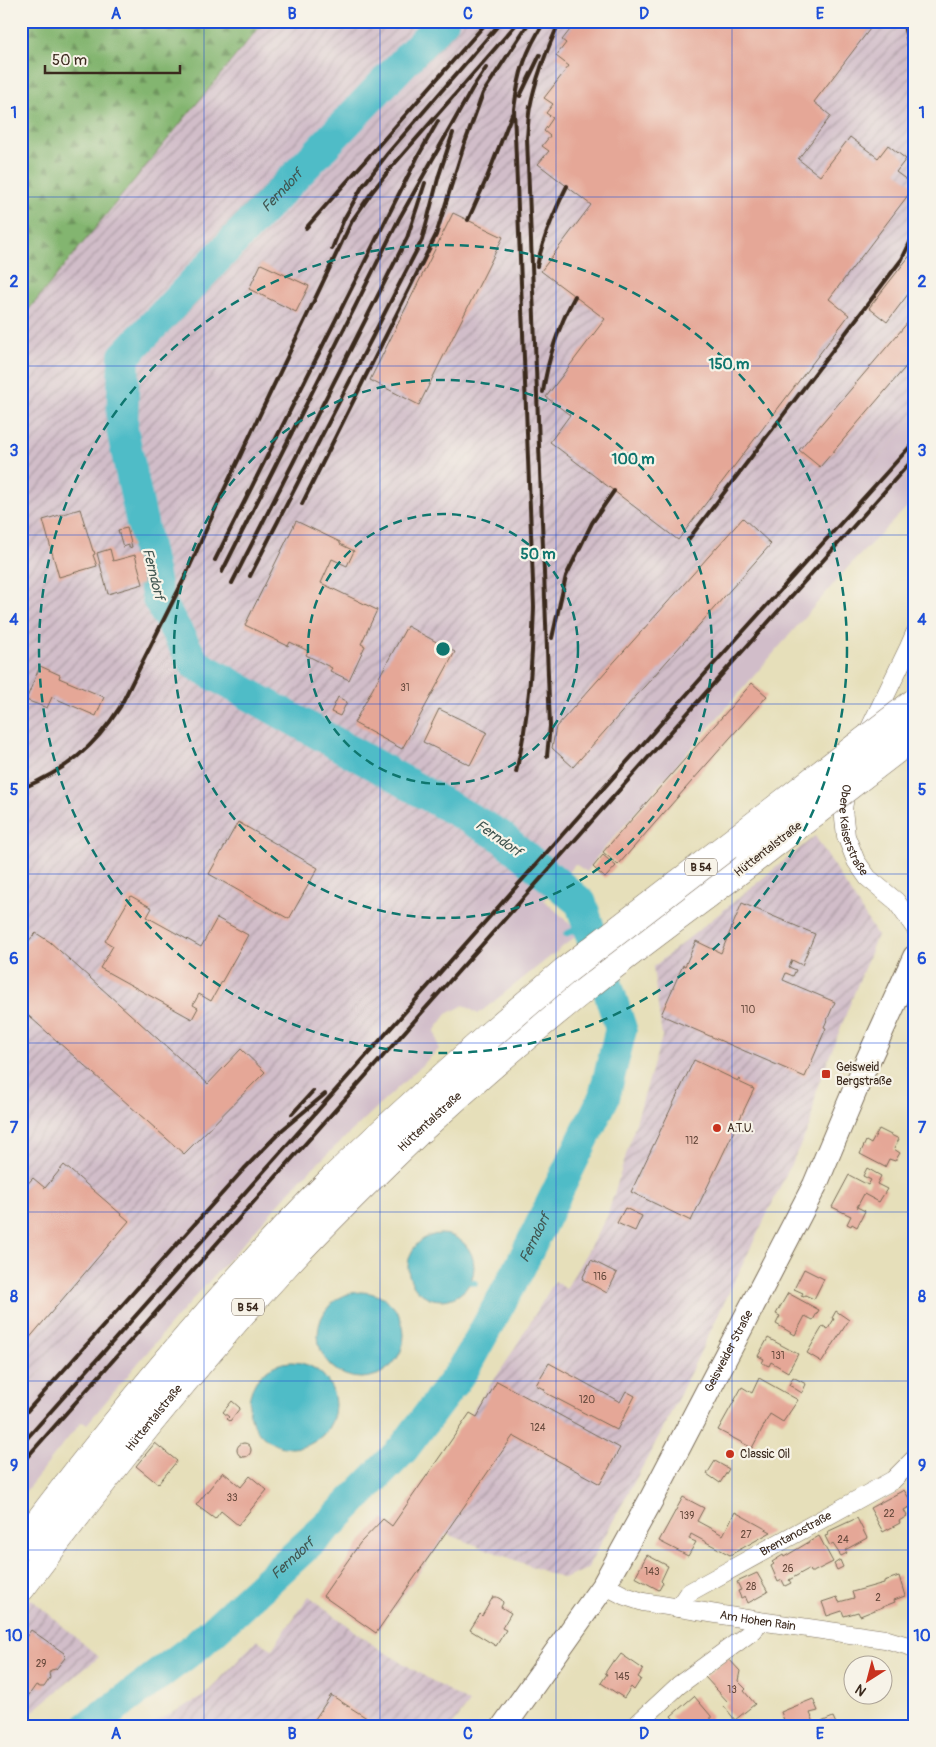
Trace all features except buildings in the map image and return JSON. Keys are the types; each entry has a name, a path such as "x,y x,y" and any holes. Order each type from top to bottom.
{"highway":[{"name":"Hüttentalstraße","path":"21,1588 93,1493 211,1349 287,1263 420,1130 566,970 915,702"},
{"name":"Hüttentalstraße","path":"21,1545 72,1477 191,1333 337,1176 408,1108 497,1045 581,991 915,735"}],"main road":[{"name":"Geisweider Straße","path":"504,1726 604,1585 652,1498 802,1211 915,957"}],"street":[{"name":"Obere Kaiserstraße","path":"915,633 848,778 843,809 846,836 856,861 868,878 896,901 915,928"},
{"name":"Brentanostraße","path":"678,1608 688,1593 893,1480 915,1458"},
{"name":"Am Hohen Rain","path":"604,1585 625,1596 643,1602 758,1621 885,1638 915,1648"},
{"path":"635,1726 679,1685 754,1630 758,1621"}],"shaded area":[{"path":"264,21 915,21 915,417 909,421 892,444 845,495 759,599 560,822 552,836 548,833 511,873 514,878 493,897 490,896 365,1042 323,1085 308,1086 78,1328 21,1395 21,319"},
{"path":"915,417 915,499 850,565 597,857 587,872 575,864 544,900 580,933 478,1014 464,1005 447,1014 435,1030 439,1049 302,1178 175,1319 87,1424 81,1422 21,1497 21,1395 78,1328 308,1086 323,1085 365,1042 490,895 493,897 514,878 511,873 548,833 552,836 560,822 759,599 845,495 892,444 909,421"},
{"path":"815,836 877,935 817,1088 810,1125 664,1427 587,1569 564,1579 447,1534 376,1633 323,1596 360,1543 383,1519 393,1525 505,1364 555,1281 566,1289 607,1217 662,1037 653,967"},
{"path":"309,1596 376,1647 469,1703 452,1726 148,1726 204,1696 257,1640 272,1649"},
{"path":"31,1599 99,1657 21,1721 21,1613"}],"green space":[{"path":"21,21 264,21 21,319"}],"water":[{"path":"441,1234 454,1237 464,1244 471,1254 474,1267 471,1280 464,1290 454,1297 441,1300 428,1297 418,1290 411,1280 408,1267 411,1254 418,1244 428,1237"},
{"path":"361,1292 377,1295 385,1299 397,1311 401,1319 404,1335 401,1351 397,1359 385,1371 377,1375 361,1378 345,1375 337,1371 325,1359 321,1351 318,1335 321,1319 325,1311 337,1299 345,1295"},
{"path":"292,1362 308,1366 322,1375 331,1389 335,1405 331,1421 322,1435 308,1444 292,1448 276,1444 262,1435 253,1421 249,1405 253,1389 262,1375 276,1366"}],"waterway":[{"name":"Ferndorf","path":"89,1726 199,1644 334,1520 403,1449 464,1368 520,1267 604,1097 621,1029 581,903 499,835 195,664 158,599 122,429 124,356 443,21"},
{"path":"566,934 588,923"},
{"path":"471,1282 476,1283"},
{"path":"495,1285 509,1287"}],"railway":[{"path":"306,228 488,21"},
{"path":"332,249 344,219 362,187 388,153 502,21"},
{"path":"21,789 52,774 78,756 100,734 120,707 185,577 223,492 352,221 390,169 519,21"},
{"path":"302,504 436,235 463,148 483,93 530,21"},
{"path":"516,772 527,711 534,607 514,109 524,63 532,43 545,21"},
{"path":"547,756 550,726 527,138 529,111 535,85 560,21"},
{"path":"903,21 915,71"},
{"path":"520,96 540,55"},
{"path":"222,572 399,219 472,89 486,68"},
{"path":"468,220 512,114"},
{"path":"215,560 417,158 438,121"},
{"path":"250,576 422,240 439,175 453,133"},
{"path":"232,583 407,238 425,183"},
{"path":"537,266 549,225 567,186"},
{"path":"688,540 902,259 915,232"},
{"path":"543,392 554,343 575,296"},
{"path":"21,1445 712,666 915,441"},
{"path":"21,1464 915,457"},
{"path":"552,638 566,576 592,523 614,491"},
{"path":"292,1114 313,1091"},
{"path":"21,1418 244,1169 282,1130 325,1094"}],"place":[{"name":"Geisweid Bergstraße","path":"826,1074"},
{"name":"A.T.U.","path":"717,1128"},
{"name":"Classic Oil","path":"730,1454"}]}
